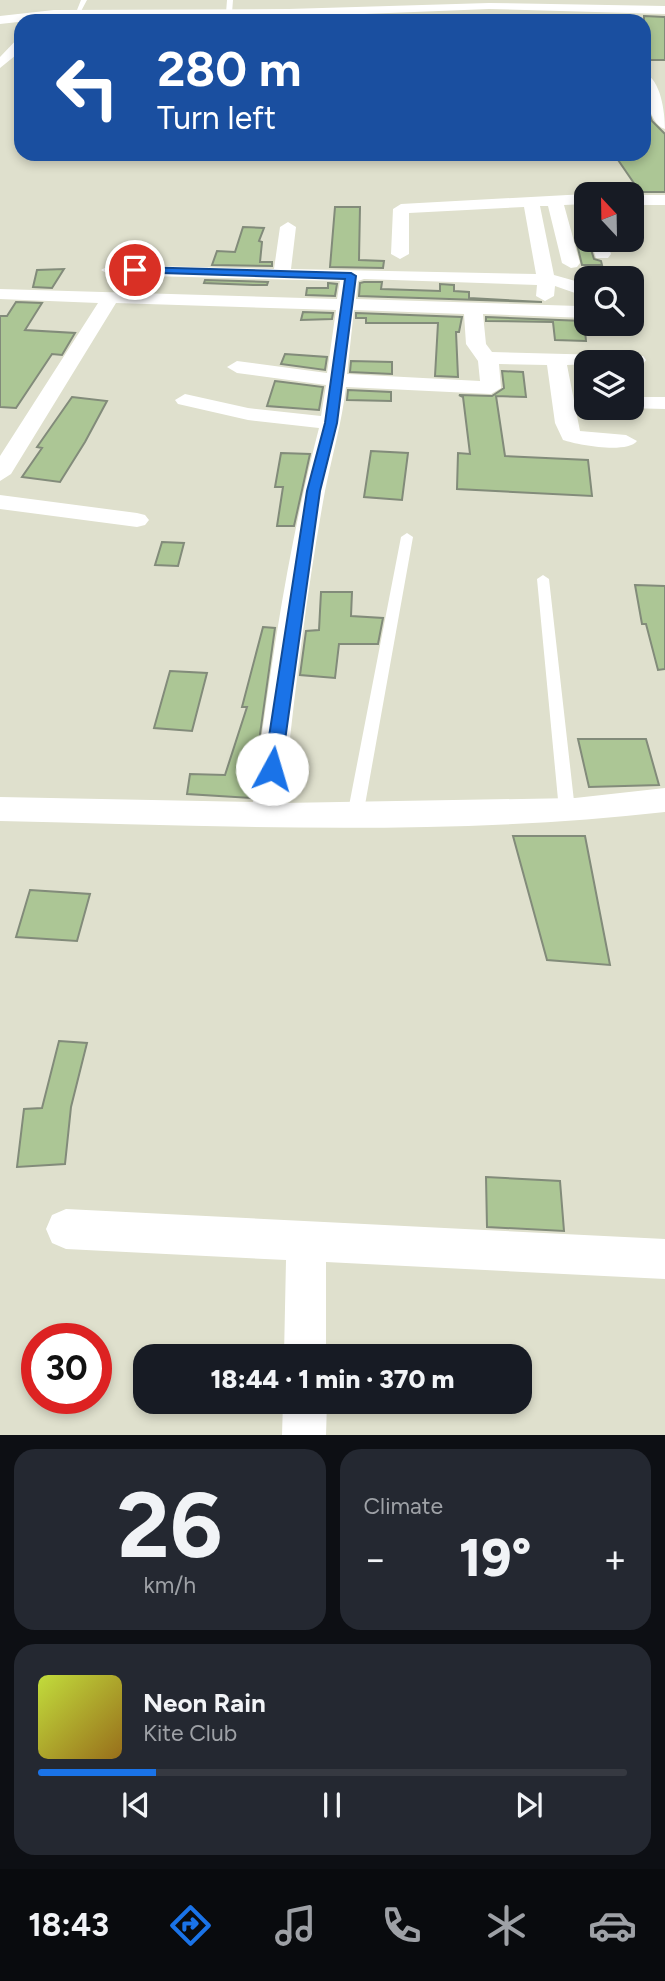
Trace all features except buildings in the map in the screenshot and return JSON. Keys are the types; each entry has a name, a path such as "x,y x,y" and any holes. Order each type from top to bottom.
{"street":[{"path":"363,14 489,6 607,9 647,5 665,10"},
{"path":"77,14 230,7 309,14"},
{"path":"607,9 610,14"},
{"path":"651,101 665,125"},
{"path":"400,254 401,209 574,199"},
{"path":"531,200 546,280 544,309"},
{"path":"555,200 570,264"},
{"path":"644,200 665,200"},
{"path":"282,273 288,227"},
{"path":"110,270 546,280 574,285"},
{"path":"207,301 216,271"},
{"path":"267,814 280,702 314,491 331,423 351,276"},
{"path":"0,293 574,311"},
{"path":"0,474 110,298"},
{"path":"472,308 477,348 482,356 574,359"},
{"path":"237,368 337,380 491,388 488,358"},
{"path":"556,359 570,435 581,439 626,441"},
{"path":"185,400 248,414 331,423"},
{"path":"563,403 574,403"},
{"path":"644,403 665,403"},
{"path":"0,502 137,520"},
{"path":"0,809 355,816 567,810 665,800"},
{"path":"66,1229 665,1259"},
{"path":"305,1344 306,1241"},
{"path":"304,1435 305,1414"}],"lane":[{"path":"77,14 84,0"},
{"path":"355,816 407,537"},
{"path":"543,579 567,810"}],"route":[{"path":"135,270 351,276 347,287 331,423 314,491 272,769"}]}
